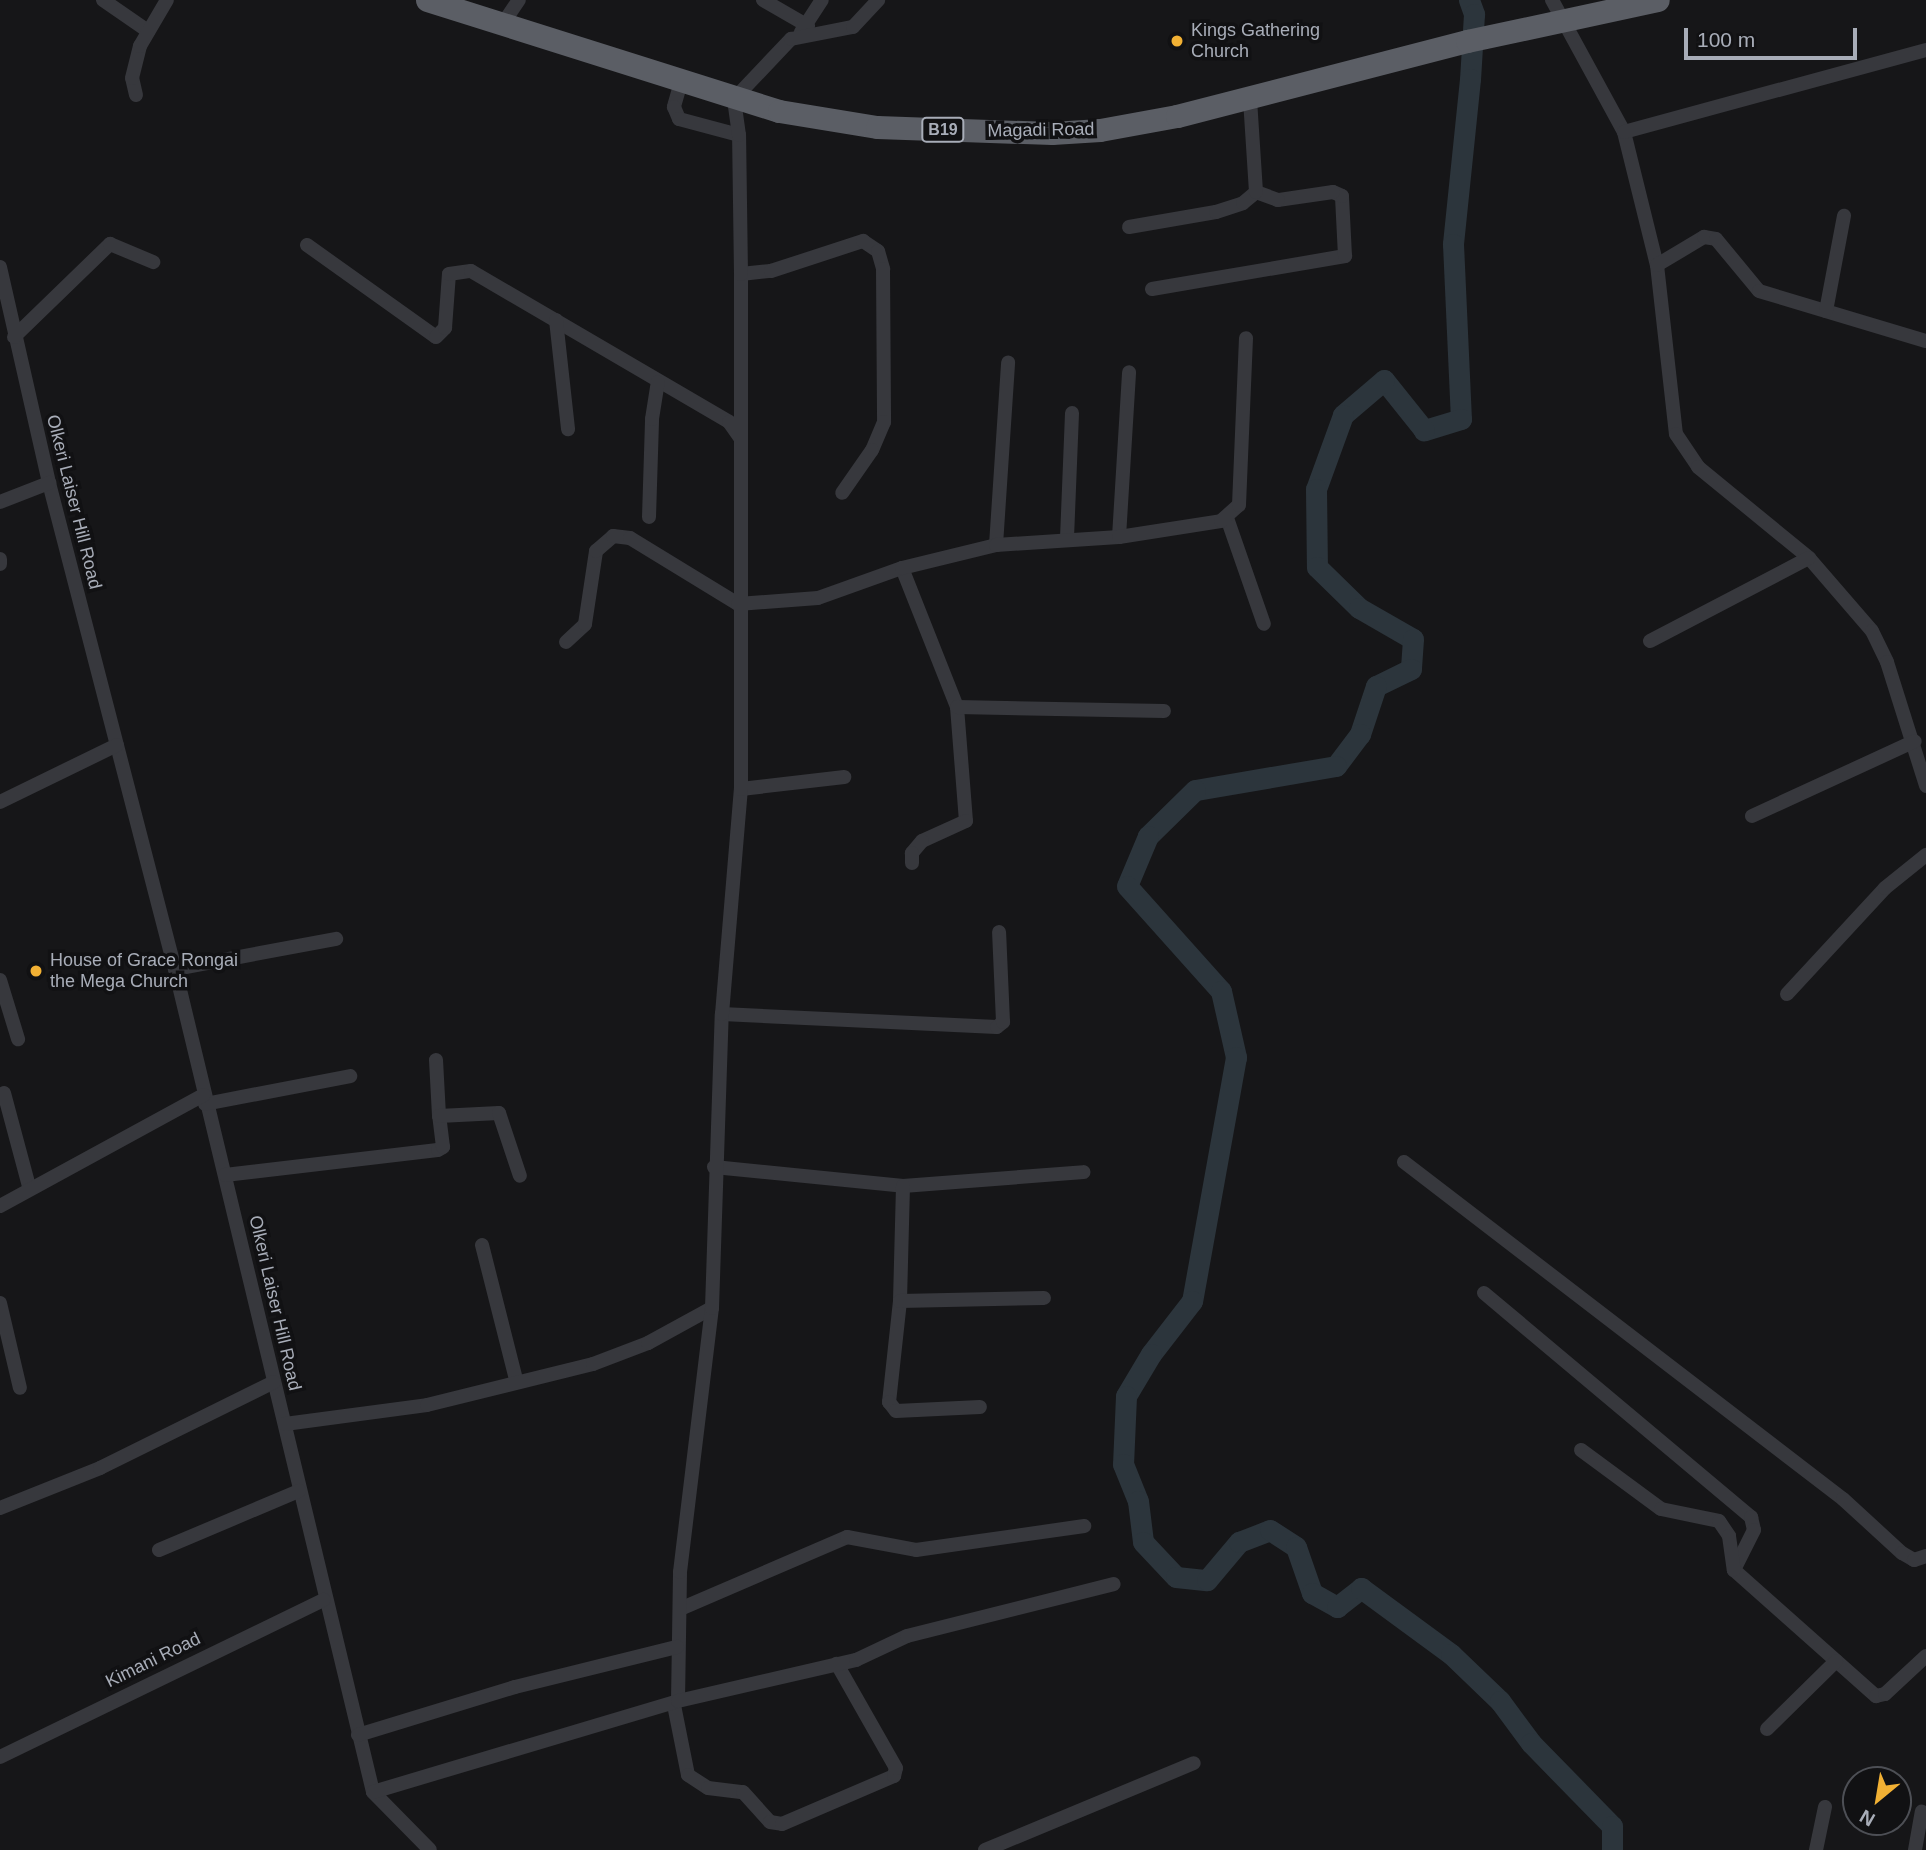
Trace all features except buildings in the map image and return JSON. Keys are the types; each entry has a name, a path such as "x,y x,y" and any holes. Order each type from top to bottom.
{"highway":[{"name":"Magadi Road","path":"427,0 734,99 877,127 1052,133 1100,130 1250,98 1514,31 1556,9 1656,0"}],"street":[{"path":"103,0 148,31"},
{"path":"136,95 132,78 148,31 167,0"},
{"path":"502,24 519,0"},
{"path":"763,0 808,26"},
{"path":"822,0 808,26 791,39 734,99 739,135 741,274 738,604 741,789 722,1014 714,1167 712,1308 680,1572 676,1703 688,1775 708,1788 743,1792 770,1822 782,1824 894,1776 896,1768 837,1664"},
{"path":"791,39 853,27 878,0"},
{"path":"1556,9 1624,132 1657,265 1673,411 1686,454 1809,558 1872,631 1915,741 1926,786"},
{"path":"1624,132 1926,50"},
{"path":"681,82 674,107 679,119 739,135"},
{"path":"1250,98 1256,192"},
{"path":"1129,227 1216,212 1243,203 1256,192"},
{"path":"1152,289 1344,258 1342,196 1333,192 1278,200 1256,192"},
{"path":"1826,311 1844,216"},
{"path":"1657,265 1704,237 1716,239 1759,290 1926,341"},
{"path":"741,274 771,271 863,241 878,251 883,269 884,422 878,439 842,493"},
{"path":"14,337 110,244 153,262"},
{"path":"307,245 436,337 445,328 452,271 471,271 729,422 740,438"},
{"name":"Olkeri Laiser Hill Road","path":"0,267 49,483 175,969 285,1424 324,1600 373,1792 430,1850"},
{"path":"556,320 568,429"},
{"path":"566,642 585,624 596,551 613,536 630,538 738,604 818,598 902,568 996,545 1067,538 1119,537 1227,517 1239,505 1246,338"},
{"path":"996,545 1008,362"},
{"path":"1119,537 1129,372"},
{"path":"649,517 652,419 658,382"},
{"path":"1067,538 1072,413"},
{"path":"0,502 49,483"},
{"path":"1227,517 1264,624"},
{"path":"1650,641 1809,558"},
{"path":"902,568 957,707 966,824 922,841 912,853 912,863"},
{"path":"957,707 1164,711"},
{"path":"1752,816 1915,741"},
{"path":"0,802 117,745"},
{"path":"741,789 844,776"},
{"path":"1787,994 1885,888 1926,855"},
{"path":"722,1014 997,1027 1003,1021 999,932"},
{"path":"175,969 336,939"},
{"path":"0,980 18,1039"},
{"path":"225,1175 438,1150 443,1147 436,1060"},
{"path":"0,1206 29,1186 205,1099 350,1076"},
{"path":"4,1093 29,1186"},
{"path":"439,1116 502,1115 520,1176"},
{"path":"1405,1162 1843,1499 1902,1553 1914,1560 1926,1556"},
{"path":"714,1167 903,1186 1083,1172"},
{"path":"903,1186 900,1301 889,1402 893,1408 981,1408"},
{"path":"482,1245 516,1379"},
{"path":"1484,1293 1751,1517 1754,1530 1734,1570"},
{"path":"900,1301 1044,1298"},
{"path":"0,1303 20,1388"},
{"path":"285,1424 427,1405 516,1379 593,1364 648,1343 712,1308"},
{"path":"0,1508 100,1468 274,1382"},
{"path":"1581,1450 1661,1509 1719,1521 1730,1536 1734,1570 1876,1696 1885,1695 1926,1656"},
{"path":"159,1550 299,1491"},
{"path":"680,1609 848,1537 916,1550 1084,1526"},
{"path":"373,1792 676,1703 837,1664 906,1636 1114,1584"},
{"name":"Kimani Road","path":"0,1757 324,1600"},
{"path":"358,1735 515,1687 677,1647"},
{"path":"1767,1729 1836,1661"},
{"path":"985,1850 1194,1763"},
{"path":"1816,1850 1825,1807"},
{"path":"1915,1850 1922,1812"}],"waterway":[{"path":"1469,0 1474,14 1470,79 1453,244 1461,419 1424,430 1384,380 1343,415 1316,489 1317,567 1359,608 1413,639 1411,669 1376,686 1360,734 1336,766 1195,790 1148,836 1127,886 1221,991 1236,1057 1192,1301 1151,1354 1126,1396 1123,1464 1138,1501 1143,1542 1176,1577 1207,1580 1239,1542 1270,1530 1296,1547 1312,1593 1337,1607 1361,1588 1451,1654 1500,1701 1531,1743 1612,1826 1612,1850"}],"place":[{"name":"Kings Gathering Church","path":"1177,41"},
{"name":"House of Grace Rongai the Mega Church","path":"36,971"}]}
